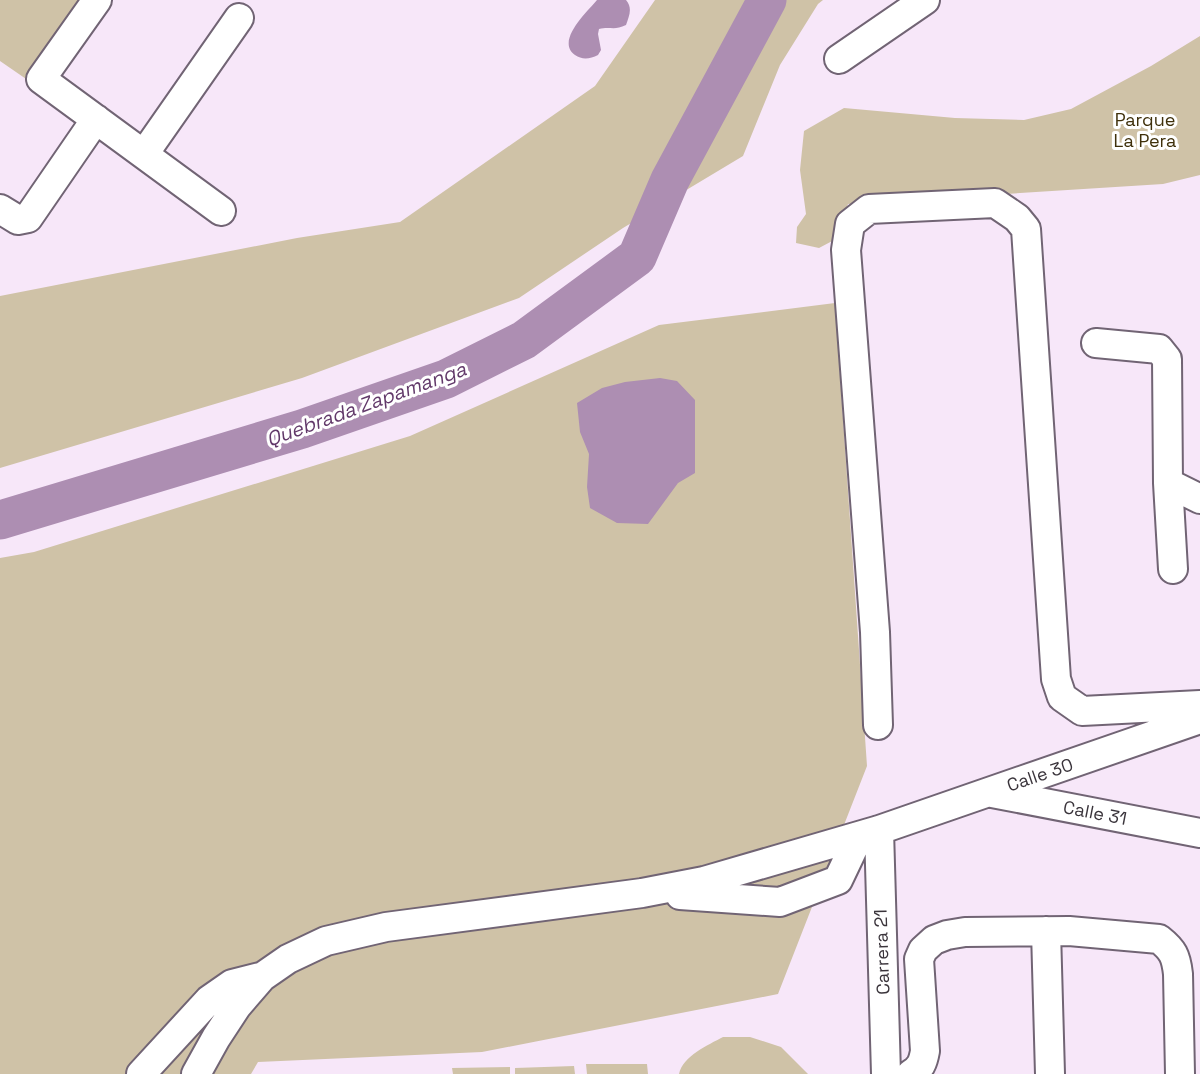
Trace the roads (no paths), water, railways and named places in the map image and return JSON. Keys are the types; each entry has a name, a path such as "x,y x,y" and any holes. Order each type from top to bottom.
{"street":[{"path":"97,0 41,79 222,211"},
{"path":"839,59 925,0"},
{"path":"144,154 238,18"},
{"path":"0,209 18,220 28,218 96,119"},
{"path":"878,725 875,632 846,250 850,224 869,209 995,203 1017,218 1026,229 1056,679 1062,697 1082,711 1200,705"},
{"path":"1096,343 1159,349 1167,359 1168,483 1173,569"},
{"path":"1168,483 1200,499"},
{"name":"Calle 30","path":"642,892 704,880 869,833 1200,719"},
{"name":"Calle 31","path":"990,793 1200,833"},
{"path":"196,1074 237,1006 262,977 288,959 326,941 386,927 642,892 780,902 838,880 869,833"},
{"name":"Carrera 21","path":"869,833 885,1074"},
{"path":"1046,931 1050,1074"},
{"path":"911,1074 918,1070 923,1062 925,1051 919,959 923,950 934,940 965,932 1046,931 1159,939 1188,961 1180,1074"},
{"path":"141,1074 209,1000 232,984 262,977"}],"waterway":[{"name":"Quebrada Zapamanga","path":"0,520 302,429 446,379 524,340 637,257 670,180 767,0"}],"park label":[{"name":"Parque La Pera","path":"1145,130"}]}
